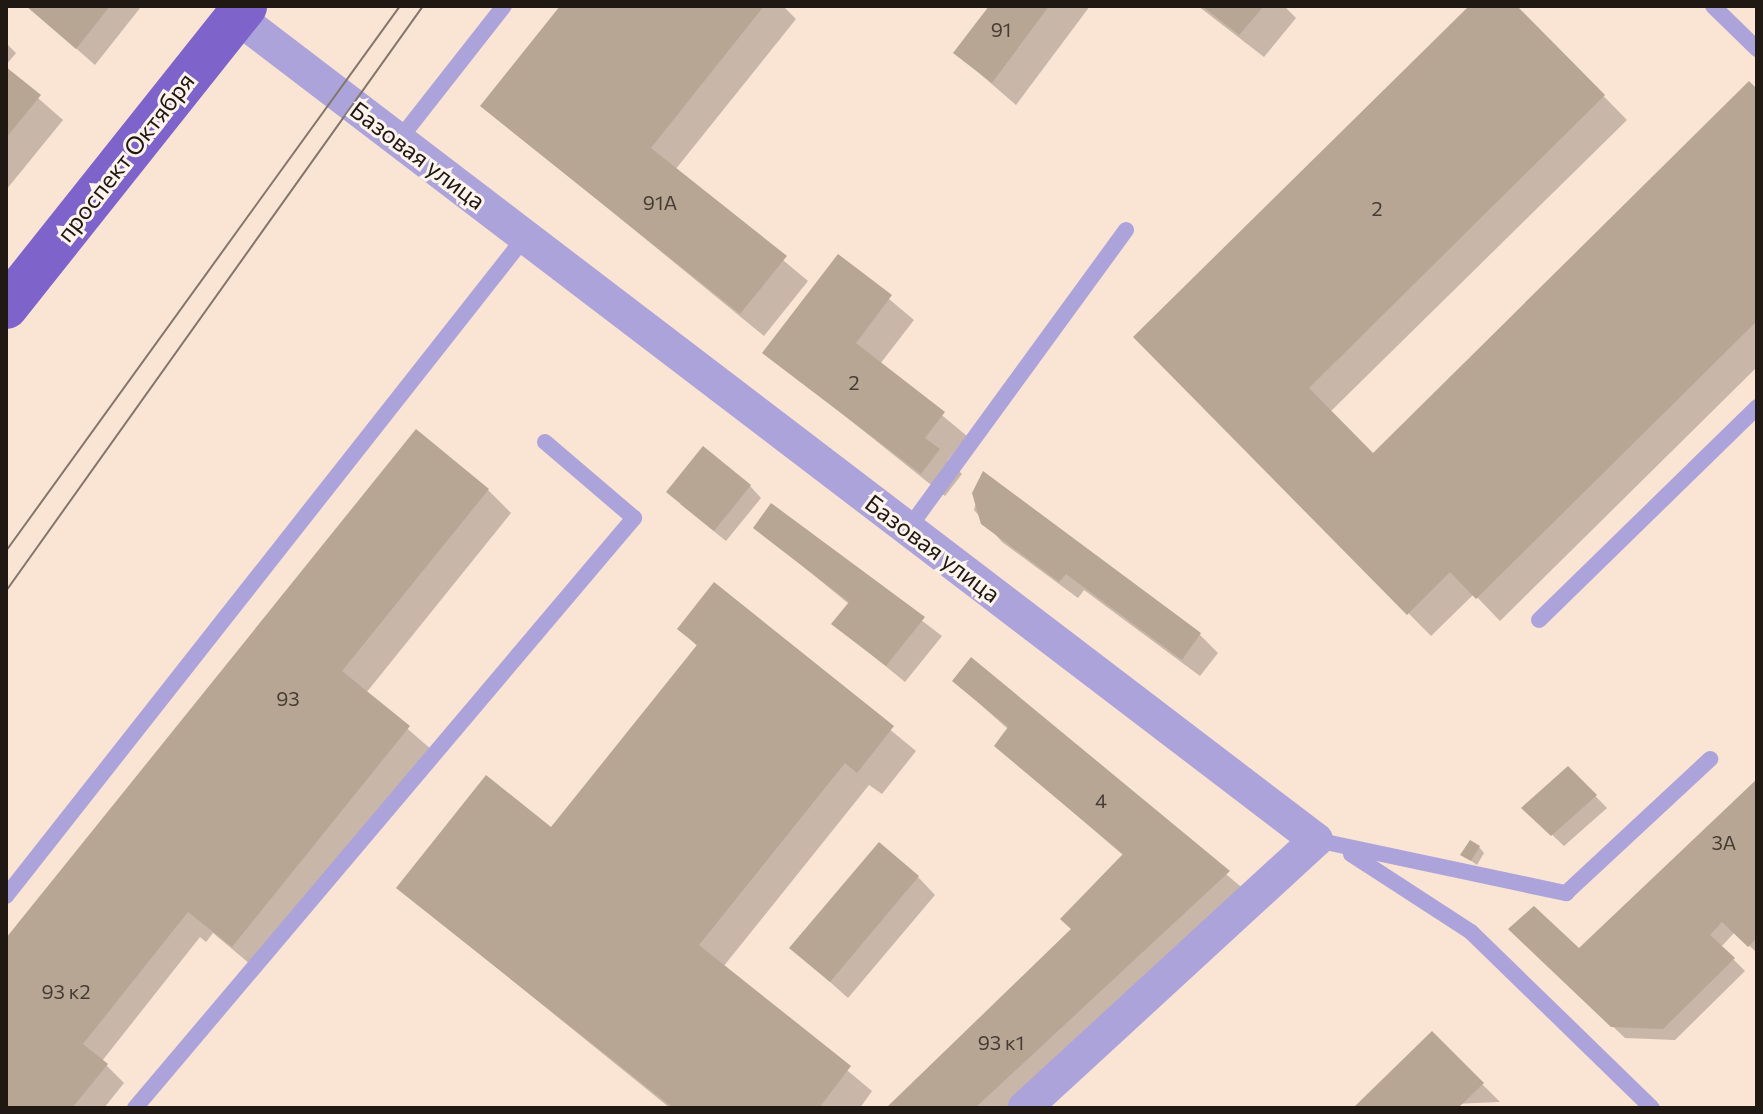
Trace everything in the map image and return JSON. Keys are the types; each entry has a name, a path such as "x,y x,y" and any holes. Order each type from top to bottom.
{"main road":[{"name":"проспект Октября","path":"12,286 234,10"}],"street":[{"name":"Базовая улица","path":"234,10 398,141 1316,840"},
{"path":"1025,1108 1316,840"}],"lane":[{"path":"398,141 504,6"},
{"path":"1713,6 1757,49"},
{"path":"908,529 1126,230"},
{"path":"6,896 525,237"},
{"path":"1539,620 1757,407"},
{"path":"135,1108 634,518 545,442"},
{"path":"1316,840 1566,893 1710,759"},
{"path":"1316,840 1376,864 1471,932 1652,1108"}],"building":[{"path":"26,6 110,6 76,49"},
{"path":"560,6 764,6 651,148 787,256 740,314 480,106"},
{"path":"989,6 1049,6 992,83 953,53"},
{"path":"1202,6 1264,6 1239,35"},
{"path":"1469,6 1517,6 1605,95 1309,388 1373,453 1749,81 1757,89 1757,321 1476,599 1450,572 1407,615 1133,337"},
{"path":"6,67 41,95 6,138"},
{"path":"838,254 892,295 856,343 945,412 925,438 940,449 921,474 762,353"},
{"path":"416,429 489,489 342,671 410,726 232,947 188,912 83,1044 108,1064 72,1108 6,1108 6,938"},
{"path":"703,446 751,485 714,531 666,492"},
{"path":"983,471 1201,633 1182,660 1066,574 1059,582 981,524 972,493"},
{"path":"771,503 925,617 886,666 831,624 849,602 753,528"},
{"path":"714,582 894,726 857,773 845,763 699,945 851,1066 819,1108 673,1108 396,888 486,775 551,827 697,645 677,629"},
{"path":"971,657 1230,871 975,1108 886,1108 1071,929 1060,919 1123,854 994,746 1008,727 952,681"},
{"path":"1568,766 1597,795 1551,836 1521,808"},
{"path":"1757,779 1757,938 1748,947 1722,922 1710,935 1735,958 1663,1029 1611,1027 1508,929 1534,906 1579,948"},
{"path":"1470,840 1480,846 1471,861 1460,855"},
{"path":"879,842 919,876 830,982 789,948"},
{"path":"1432,1031 1484,1083 1458,1108 1353,1108"}],"tram line":[{"path":"6,551 400,6"},
{"path":"6,591 423,6"}]}
